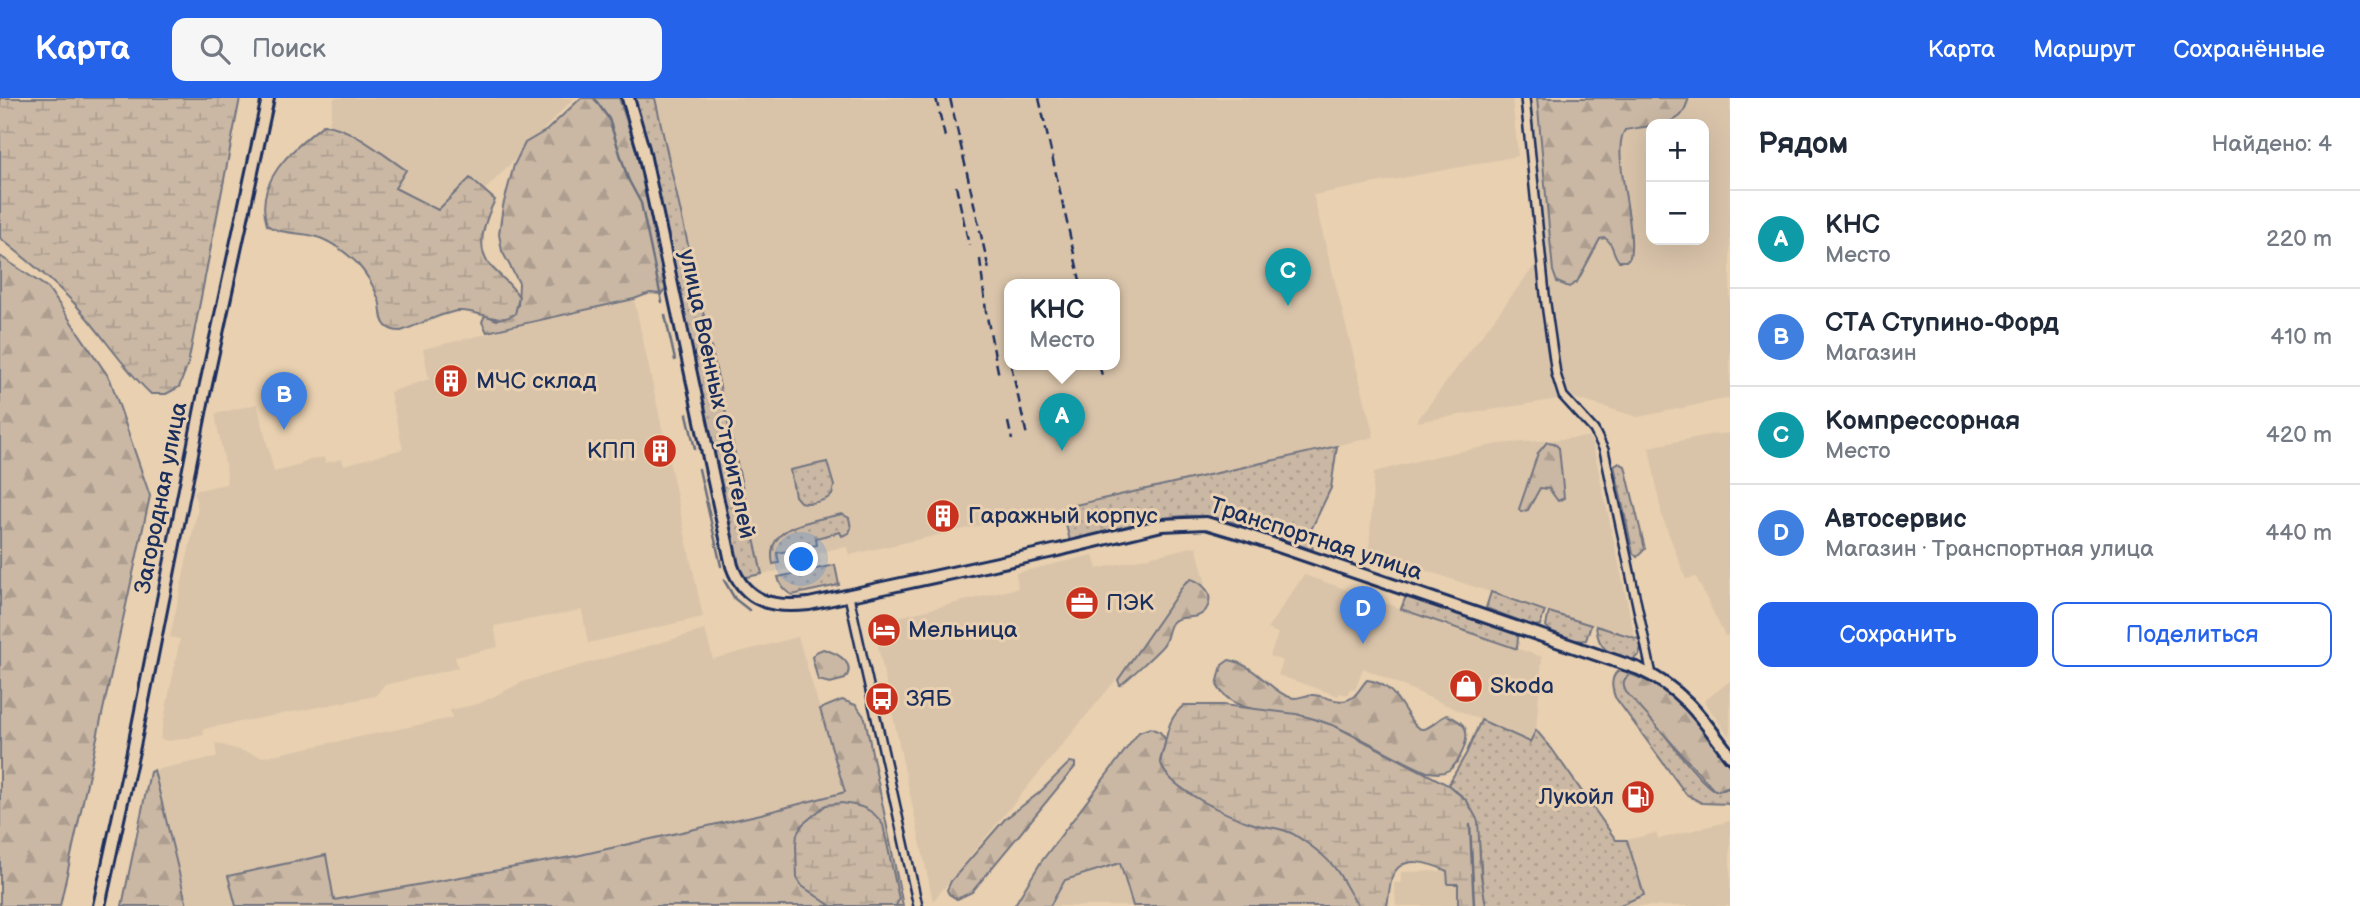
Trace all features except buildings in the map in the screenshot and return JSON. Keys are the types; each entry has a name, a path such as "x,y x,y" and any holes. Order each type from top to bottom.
{"street":[{"name":"Загородная улица","path":"99,906 133,751 202,398 268,98"},
{"name":"улица Военных Строителей","path":"628,98 643,149 735,575 750,594 774,604 809,604 849,596"},
{"path":"1525,98 1546,304 1556,374 1563,396 1594,430 1604,450 1652,675"},
{"name":"Транспортная улица","path":"849,596 1162,525 1206,523 1652,675 1688,701 1730,756"},
{"path":"849,596 918,906"}],"shaded area":[{"path":"334,98 574,98 484,191 470,178 438,210 395,188 405,170 355,136 329,125"},
{"path":"655,98 1512,98 1518,156 1313,195 1374,437 849,555 847,547 838,548 819,553 821,563 762,574"},
{"path":"1529,98 1730,98 1730,398 1638,417 1564,395 1549,315"},
{"path":"1539,260 1558,399 1416,422"},
{"path":"634,299 703,617 588,643 582,610 494,626 498,647 455,657 458,668 384,685 376,696 203,729 204,735 169,741 160,739 180,639 170,637 198,508 194,491 226,484 227,474 215,414 257,404 274,472 324,457 325,463 342,459 344,465 403,449 390,392 429,379 423,349"},
{"path":"1730,433 1730,635 1725,636 1696,577 1686,579 1662,516 1649,447"},
{"path":"1588,437 1592,441 1635,638 1557,615 1369,551 1374,472 1499,444"},
{"path":"1196,546 1206,584 1140,645 1139,652 933,901 873,623 1018,588 1016,573 1093,555 1097,569"},
{"path":"1304,575 1542,657 1536,730 1530,742 1363,668 1355,690 1350,689 1347,695 1340,693 1338,696 1278,675 1283,661 1270,656 1278,633 1267,629"},
{"path":"705,630 713,659 798,637 845,792 576,856 334,900 325,855 229,876 236,906 187,906 154,770 217,757 215,743 263,757 452,718 450,710 478,704 525,681"},
{"path":"1730,681 1730,738 1704,701"},
{"path":"1730,821 1730,906 1618,906 1644,895 1627,840 1656,833 1659,839"},
{"path":"1120,863 1133,906 1050,906 1065,880"},
{"path":"1447,871 1458,883 1458,906 1396,906 1394,883 1401,883 1401,872"}],"green space":[{"path":"0,98 240,98 188,364 179,387 166,394 151,394 74,303 0,238"},
{"path":"581,98 619,98 639,159 666,289 661,294 650,293 634,299 487,332 482,322 485,315 497,320 518,306 519,283 502,251 499,234 514,165 525,143 547,130"},
{"path":"634,98 655,98 762,574 741,578 737,567 643,126"},
{"path":"1537,98 1689,98 1678,118 1646,119 1646,126 1625,130 1621,140 1620,154 1630,226 1630,257 1626,261 1619,261 1605,238 1600,239 1577,282 1569,287 1557,282 1553,271"},
{"path":"323,125 344,130 406,170 395,188 438,210 470,178 495,200 483,232 483,249 489,264 519,297 515,314 494,318 458,311 401,331 393,330 381,317 375,290 360,266 351,258 322,239 282,231 267,225 265,194 270,181 288,156"},
{"path":"0,256 48,288 110,379 150,496 60,906 0,906"},
{"path":"1547,442 1554,443 1559,448 1564,498 1558,501 1549,489 1540,488 1528,510 1521,512 1519,509 1538,453"},
{"path":"1337,446 1331,488 1309,534 1313,550 1241,524 1198,516 1151,521 1070,541 1062,508"},
{"path":"827,462 834,486 832,495 817,502 800,502 795,496 790,470"},
{"path":"1618,463 1625,466 1645,549 1637,557 1633,553 1614,465"},
{"path":"842,514 849,518 849,533 842,536 840,532 816,538 817,545 777,553 779,563 773,564 772,551 783,532 805,522"},
{"path":"835,565 839,585 792,595 783,588 778,577"},
{"path":"1191,579 1200,583 1209,595 1206,610 1197,616 1180,618 1172,623 1161,647 1120,685 1118,680 1185,583"},
{"path":"1491,592 1545,611 1540,625 1534,626 1486,608"},
{"path":"1406,596 1513,632 1518,637 1517,649 1401,609"},
{"path":"1549,612 1591,625 1586,640 1564,637 1549,629 1546,626"},
{"path":"1596,626 1639,639 1639,655 1632,660 1606,650 1599,641"},
{"path":"823,649 839,656 847,664 849,668 845,679 830,683 818,680 812,657"},
{"path":"1229,660 1248,667 1279,692 1295,698 1316,695 1348,700 1367,680 1379,683 1396,697 1417,727 1426,728 1447,715 1460,722 1466,733 1463,751 1449,770 1441,773 1427,772 1356,736 1314,719 1247,708 1225,696 1217,685 1222,665"},
{"path":"1622,669 1637,675 1630,674 1624,681 1695,772 1714,790 1730,787 1730,804 1702,803 1686,794 1615,697 1612,681 1615,674"},
{"path":"1630,674 1662,687 1692,714 1730,767 1730,787 1718,791 1713,789 1626,692 1624,682"},
{"path":"842,700 856,705 865,718 903,906 236,906 228,876 326,855 334,900 576,856 845,792 820,709"},
{"path":"1184,705 1223,705 1296,714 1314,719 1335,726 1448,785 1467,801 1478,821 1481,876 1486,906 1458,906 1458,884 1448,884 1447,871 1416,862 1402,865 1396,870 1391,881 1387,906 1359,906 1330,863 1301,839 1285,830 1254,824 1230,815 1187,791 1165,773 1161,761 1170,724"},
{"path":"1481,720 1530,742 1536,730 1616,840 1627,840 1644,895 1618,906 1486,906 1479,841 1473,815 1466,800 1448,785"},
{"path":"1150,728 1160,732 1166,740 1160,761 1193,795 1254,824 1292,833 1310,845 1328,859 1359,906 1133,906 1120,863 1065,880 1050,906 1014,906 1041,862 1139,732"},
{"path":"1070,762 1075,763 1075,767 972,892 957,899 949,894 947,890 951,881 1005,819 1039,793"},
{"path":"154,770 187,906 122,906 150,772"},
{"path":"841,803 865,808 883,825 899,899 896,906 831,906 802,886 797,878 797,834 803,824 826,805"}],"waterway":[{"path":"594,98 609,119 628,179 641,203 662,302"},
{"path":"665,315 675,360"},
{"path":"687,414 695,449"},
{"path":"699,469 721,566"},
{"path":"724,580 735,599 749,610"},
{"path":"1470,825 1474,906"}],"railway":[{"path":"936,98 945,137"},
{"path":"950,98 989,270"},
{"path":"1039,98 1080,279"},
{"path":"956,186 969,245"},
{"path":"980,259 986,312 999,376"},
{"path":"1012,370 1027,436"},
{"path":"1100,370 1102,375"},
{"path":"1008,422 1012,440"}],"place":[{"name":"Компрессорная","path":"1288,306"},
{"name":"МЧС склад","path":"451,381"},
{"name":"СТА Ступино-Форд","path":"284,430"},
{"name":"КПП","path":"660,451"},
{"name":"КНС","path":"1062,451"},
{"name":"Гаражный корпус","path":"943,516"},
{"name":"ПЭК","path":"1082,603"},
{"name":"Мельница","path":"884,630"},
{"name":"Автосервис","path":"1363,644"},
{"name":"Skoda","path":"1466,686"},
{"name":"ЗЯБ","path":"882,699"},
{"name":"Лукойл","path":"1638,797"}]}
